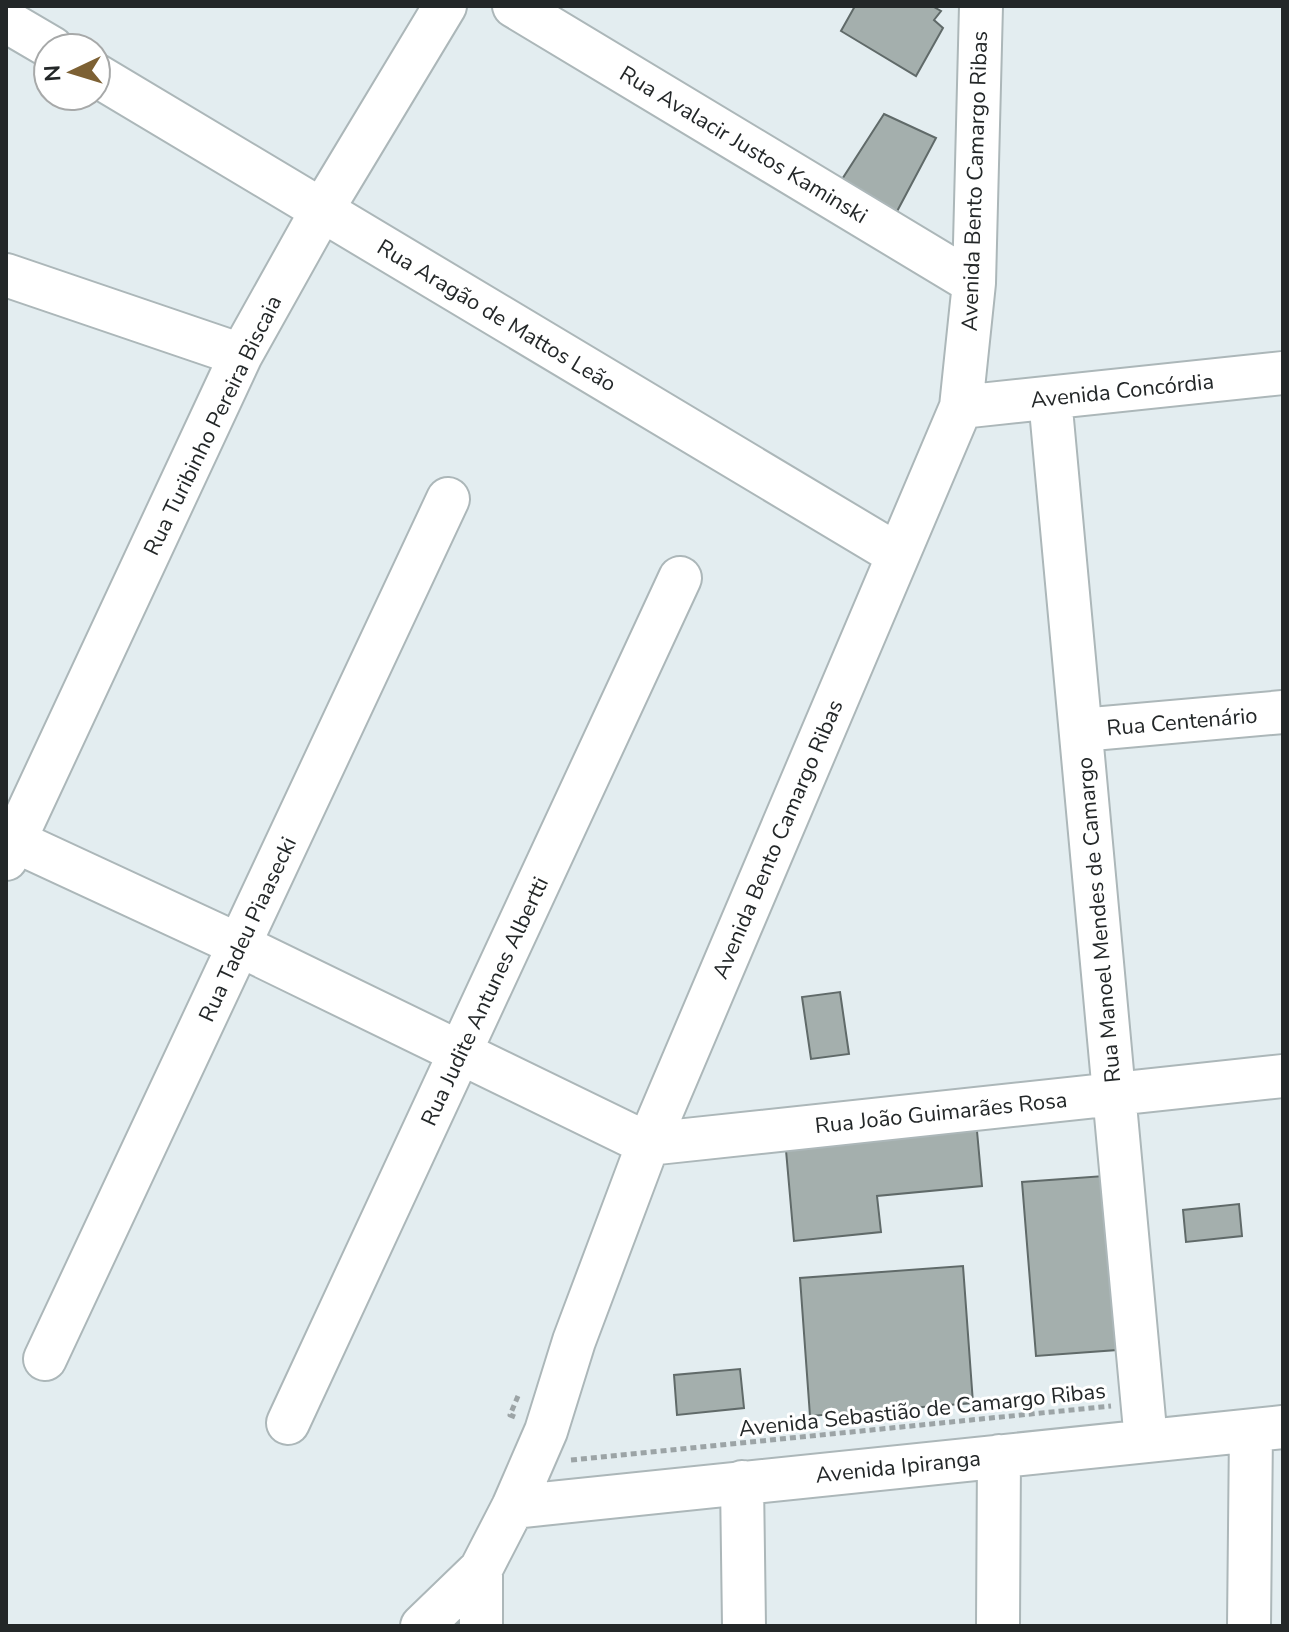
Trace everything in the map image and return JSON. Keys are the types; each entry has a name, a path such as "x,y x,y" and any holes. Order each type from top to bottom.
{"street":[{"name":"Rua Turibinho Pereira Biscaia","path":"9,846 241,355 322,210 445,6"},
{"name":"Rua Avalacir Justos Kaminski","path":"514,6 974,283"},
{"name":"Avenida Bento Camargo Ribas","path":"422,1626 481,1569 513,1507 546,1431 574,1341 648,1144 961,407 974,283 981,6"},
{"path":"6,21 32,36"},
{"name":"Rua Aragão de Mattos Leão","path":"112,85 898,555"},
{"path":"7,277 241,355"},
{"name":"Avenida Concórdia","path":"961,407 1283,373"},
{"name":"Rua Manoel Mendes de Camargo","path":"1050,398 1145,1422"},
{"name":"Rua Tadeu Piaasecki","path":"45,1359 448,499"},
{"name":"Rua Judite Antunes Albertti","path":"288,1423 680,578"},
{"name":"Rua Centenário","path":"1081,730 1283,712"},
{"path":"9,846 239,945 648,1144"},
{"name":"Rua João Guimarães Rosa","path":"648,1144 1283,1076"},
{"name":"Avenida Ipiranga","path":"513,1507 999,1456 1145,1422 1267,1429"},
{"path":"1249,1626 1267,1429"},
{"path":"998,1626 999,1456"},
{"path":"742,1482 744,1626"},
{"path":"481,1569 481,1626"}],"path":[{"name":"Avenida Sebastião de Camargo Ribas","path":"565,1461 1145,1422"}],"building":[{"path":"855,6 932,6 941,11 934,20 943,28 916,76 841,31"},
{"path":"884,114 936,138 894,217 839,184"},
{"path":"840,992 849,1054 811,1059 802,997"},
{"path":"976,1120 982,1186 877,1196 881,1232 794,1241 785,1139"},
{"path":"1104,1176 1117,1350 1036,1356 1022,1182"},
{"path":"1239,1204 1242,1236 1186,1242 1183,1210"},
{"path":"963,1266 973,1403 810,1416 800,1278"},
{"path":"740,1369 744,1408 677,1415 674,1375"}]}
